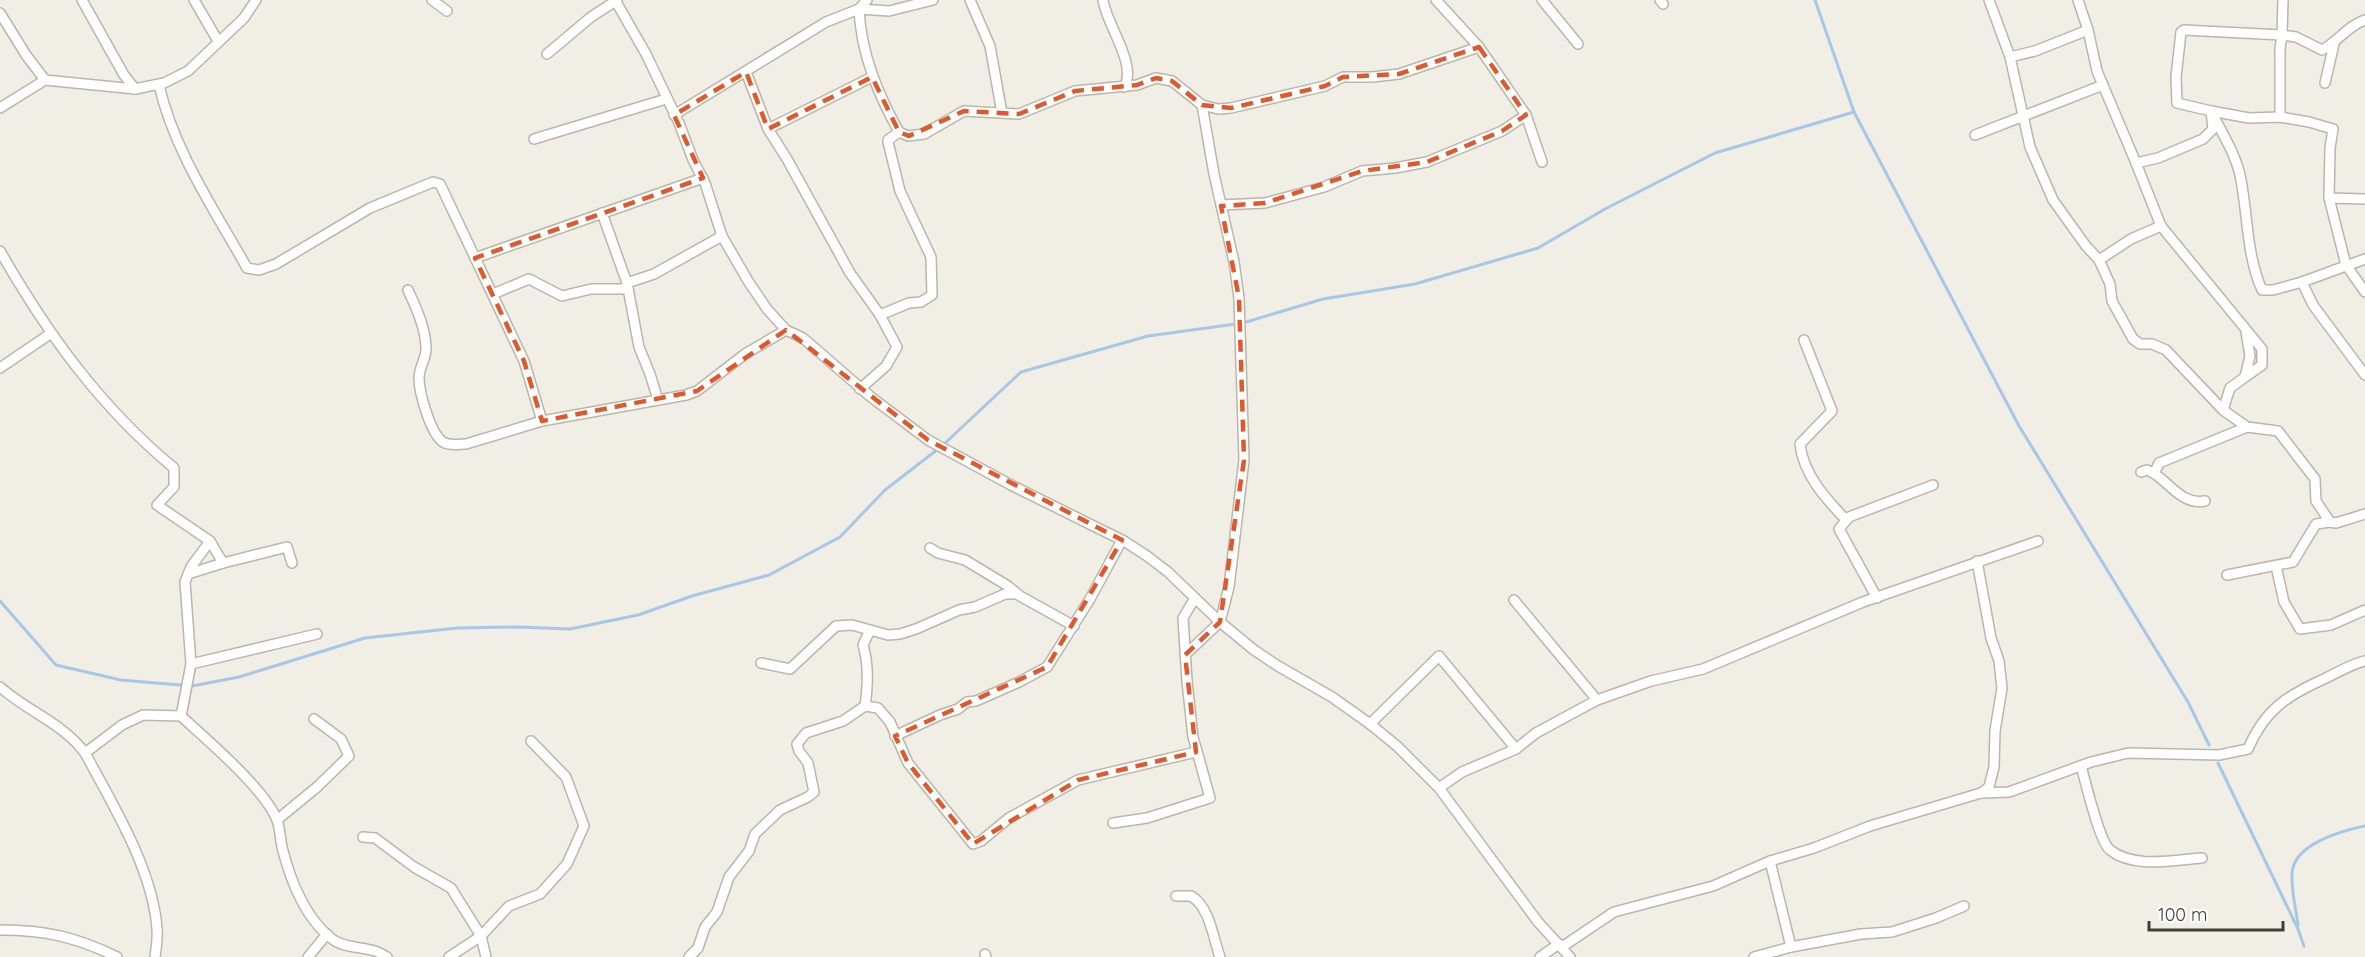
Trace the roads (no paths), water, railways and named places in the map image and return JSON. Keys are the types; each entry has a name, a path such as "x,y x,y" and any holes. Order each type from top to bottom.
{"street":[{"path":"82,0 124,75 135,89"},
{"path":"194,0 218,41"},
{"path":"0,108 45,80 135,89 159,84 188,71 244,18 256,0"},
{"path":"432,0 447,11"},
{"path":"547,54 615,0 646,54 703,178 722,236 767,309 786,330 802,339 860,389 928,440 1011,485 1122,540 1168,572 1220,622 1278,666 1332,697 1370,724 1397,746 1439,788 1538,922 1570,957"},
{"path":"867,0 859,9 872,77 899,132 908,136 924,134 964,111 1026,112 1074,92 1137,85 1150,79 1164,78 1172,81 1202,105 1218,110 1231,108 1325,86 1343,77 1399,74 1479,46"},
{"path":"674,115 826,22 859,9 889,11 933,0"},
{"path":"970,0 990,46 1002,113"},
{"path":"1103,0 1105,14 1126,62 1128,80 1124,87"},
{"path":"1436,0 1479,46 1526,115 1542,162"},
{"path":"1542,0 1578,44"},
{"path":"1989,0 2010,57 2030,147 2053,200 2099,260 2110,284 2112,301 2133,339 2140,344 2152,344 2166,350 2223,410 2247,427 2278,431 2315,479 2316,501 2330,522"},
{"path":"2078,0 2088,30 2097,71 2161,226 2262,349 2262,364 2230,388 2223,410"},
{"path":"2280,117 2283,0"},
{"path":"0,13 26,55 45,80"},
{"path":"2365,20 2352,25 2334,44 2322,50 2296,37 2184,30 2181,33 2176,77 2177,103 2249,118 2280,117 2333,129 2330,148 2329,198 2346,265 2365,292"},
{"path":"2010,57 2035,51 2088,30"},
{"path":"2325,83 2334,44"},
{"path":"746,72 768,129 850,273 880,315 897,347 886,366 860,389"},
{"path":"768,129 872,77"},
{"path":"159,84 166,115 188,162 247,268 259,270 276,264 370,208 437,182 524,361 542,421"},
{"path":"1975,135 2103,85"},
{"path":"534,138 666,99"},
{"path":"1185,655 1220,622 1228,587 1244,460 1239,298 1234,262 1202,105"},
{"path":"2136,163 2158,158 2203,139 2213,129 2211,111"},
{"path":"2211,111 2237,165 2248,218 2249,244 2262,290 2273,290 2302,282 2365,259"},
{"path":"1221,205 1265,203 1324,188 1362,171 1427,162 1502,131 1526,115"},
{"path":"880,315 909,303 921,302 933,295 931,257 900,191 888,142 899,132"},
{"path":"475,258 703,178"},
{"path":"2329,198 2365,199"},
{"path":"602,213 628,286 639,347 658,400"},
{"path":"2099,260 2131,239 2161,226"},
{"path":"493,294 529,279 562,296 591,289 628,286 722,236"},
{"path":"0,251 50,334 75,368 154,452 174,468 174,487 157,505 210,541 223,563"},
{"path":"2302,282 2313,305 2365,375"},
{"path":"408,290 417,310 426,347 419,379 426,411 433,428 443,442 452,444 466,444 542,421 697,391 745,354 786,330"},
{"path":"2246,330 2250,356 2246,377"},
{"path":"0,368 50,334"},
{"path":"1804,340 1832,411 1800,444 1801,457 1816,484 1846,520"},
{"path":"2155,472 2159,463 2247,427"},
{"path":"2141,472 2147,470 2155,472 2172,491 2199,502 2205,501"},
{"path":"1877,598 1839,529 1849,517 1933,485"},
{"path":"2227,574 2293,562 2316,524 2336,523 2365,514"},
{"path":"895,736 1047,667 1074,626 1122,540"},
{"path":"182,716 191,664 185,582 191,567 210,541"},
{"path":"1439,788 1462,771 1516,749 1536,733 1597,700 1651,681 1702,669 1755,645 1877,598 2038,541"},
{"path":"188,574 287,547 292,563"},
{"path":"930,548 938,553 965,560 1017,594 1074,626"},
{"path":"1977,561 1991,638 1999,661 2002,688 1995,731 1992,780 1989,787 1981,794"},
{"path":"2276,566 2284,602 2300,629 2331,626 2365,610"},
{"path":"760,663 790,669 836,626 852,625 888,635 900,634 1005,594 1017,594"},
{"path":"1113,823 1147,818 1210,798 1196,752 1185,655 1183,618 1195,598"},
{"path":"1514,600 1597,700"},
{"path":"865,706 868,689 867,656 863,645 870,630"},
{"path":"191,664 317,634"},
{"path":"1370,724 1439,656 1516,749"},
{"path":"1540,957 1614,912 1713,886 1770,861 1814,848 1870,826 1981,794 2009,792 2081,766 2127,753 2219,755 2248,748 2257,728 2275,707 2302,688 2365,661"},
{"path":"0,687 60,729 85,753 124,829 145,877 157,928 155,957"},
{"path":"689,957 698,948 705,927 717,912 729,877 749,851 755,834 780,810 814,792 808,763 797,744 801,737 843,721 865,706 878,708 890,722 908,763 973,844 981,841 1009,818 1078,780 1196,752"},
{"path":"85,753 122,725 143,715 182,716 243,775 277,819 285,857 294,884 316,922 327,934 345,945 375,951 387,957"},
{"path":"277,819 317,787 349,756 340,739 314,719"},
{"path":"449,957 481,936 509,906 540,894 567,864 584,826 566,777 531,741"},
{"path":"2081,766 2103,838 2109,849 2123,857 2141,861 2202,858"},
{"path":"363,837 375,838 414,867 451,888 481,936 486,957"},
{"path":"1770,861 1791,947"},
{"path":"1176,896 1191,896 1200,905 1211,927 1220,957"},
{"path":"1755,957 1791,947 1861,934 1892,932 1964,906"},
{"path":"0,930 34,930 48,933 86,942 117,957"},
{"path":"308,957 327,934"}],"waterway":[{"path":"1815,0 1854,112 2019,426 2188,702 2209,745"},
{"path":"943,445 1021,372 1148,336 1243,323 1323,299 1415,284 1538,248 1605,209 1715,153 1854,112"},
{"path":"0,601 56,665 121,680 192,686 239,677 365,638 457,628 570,629 638,615 692,596 769,575 840,537 885,490 938,449"},
{"path":"2218,763 2298,929 2304,946"},
{"path":"2298,925 2292,874 2294,864 2300,855 2309,847 2332,835 2365,826"}]}
